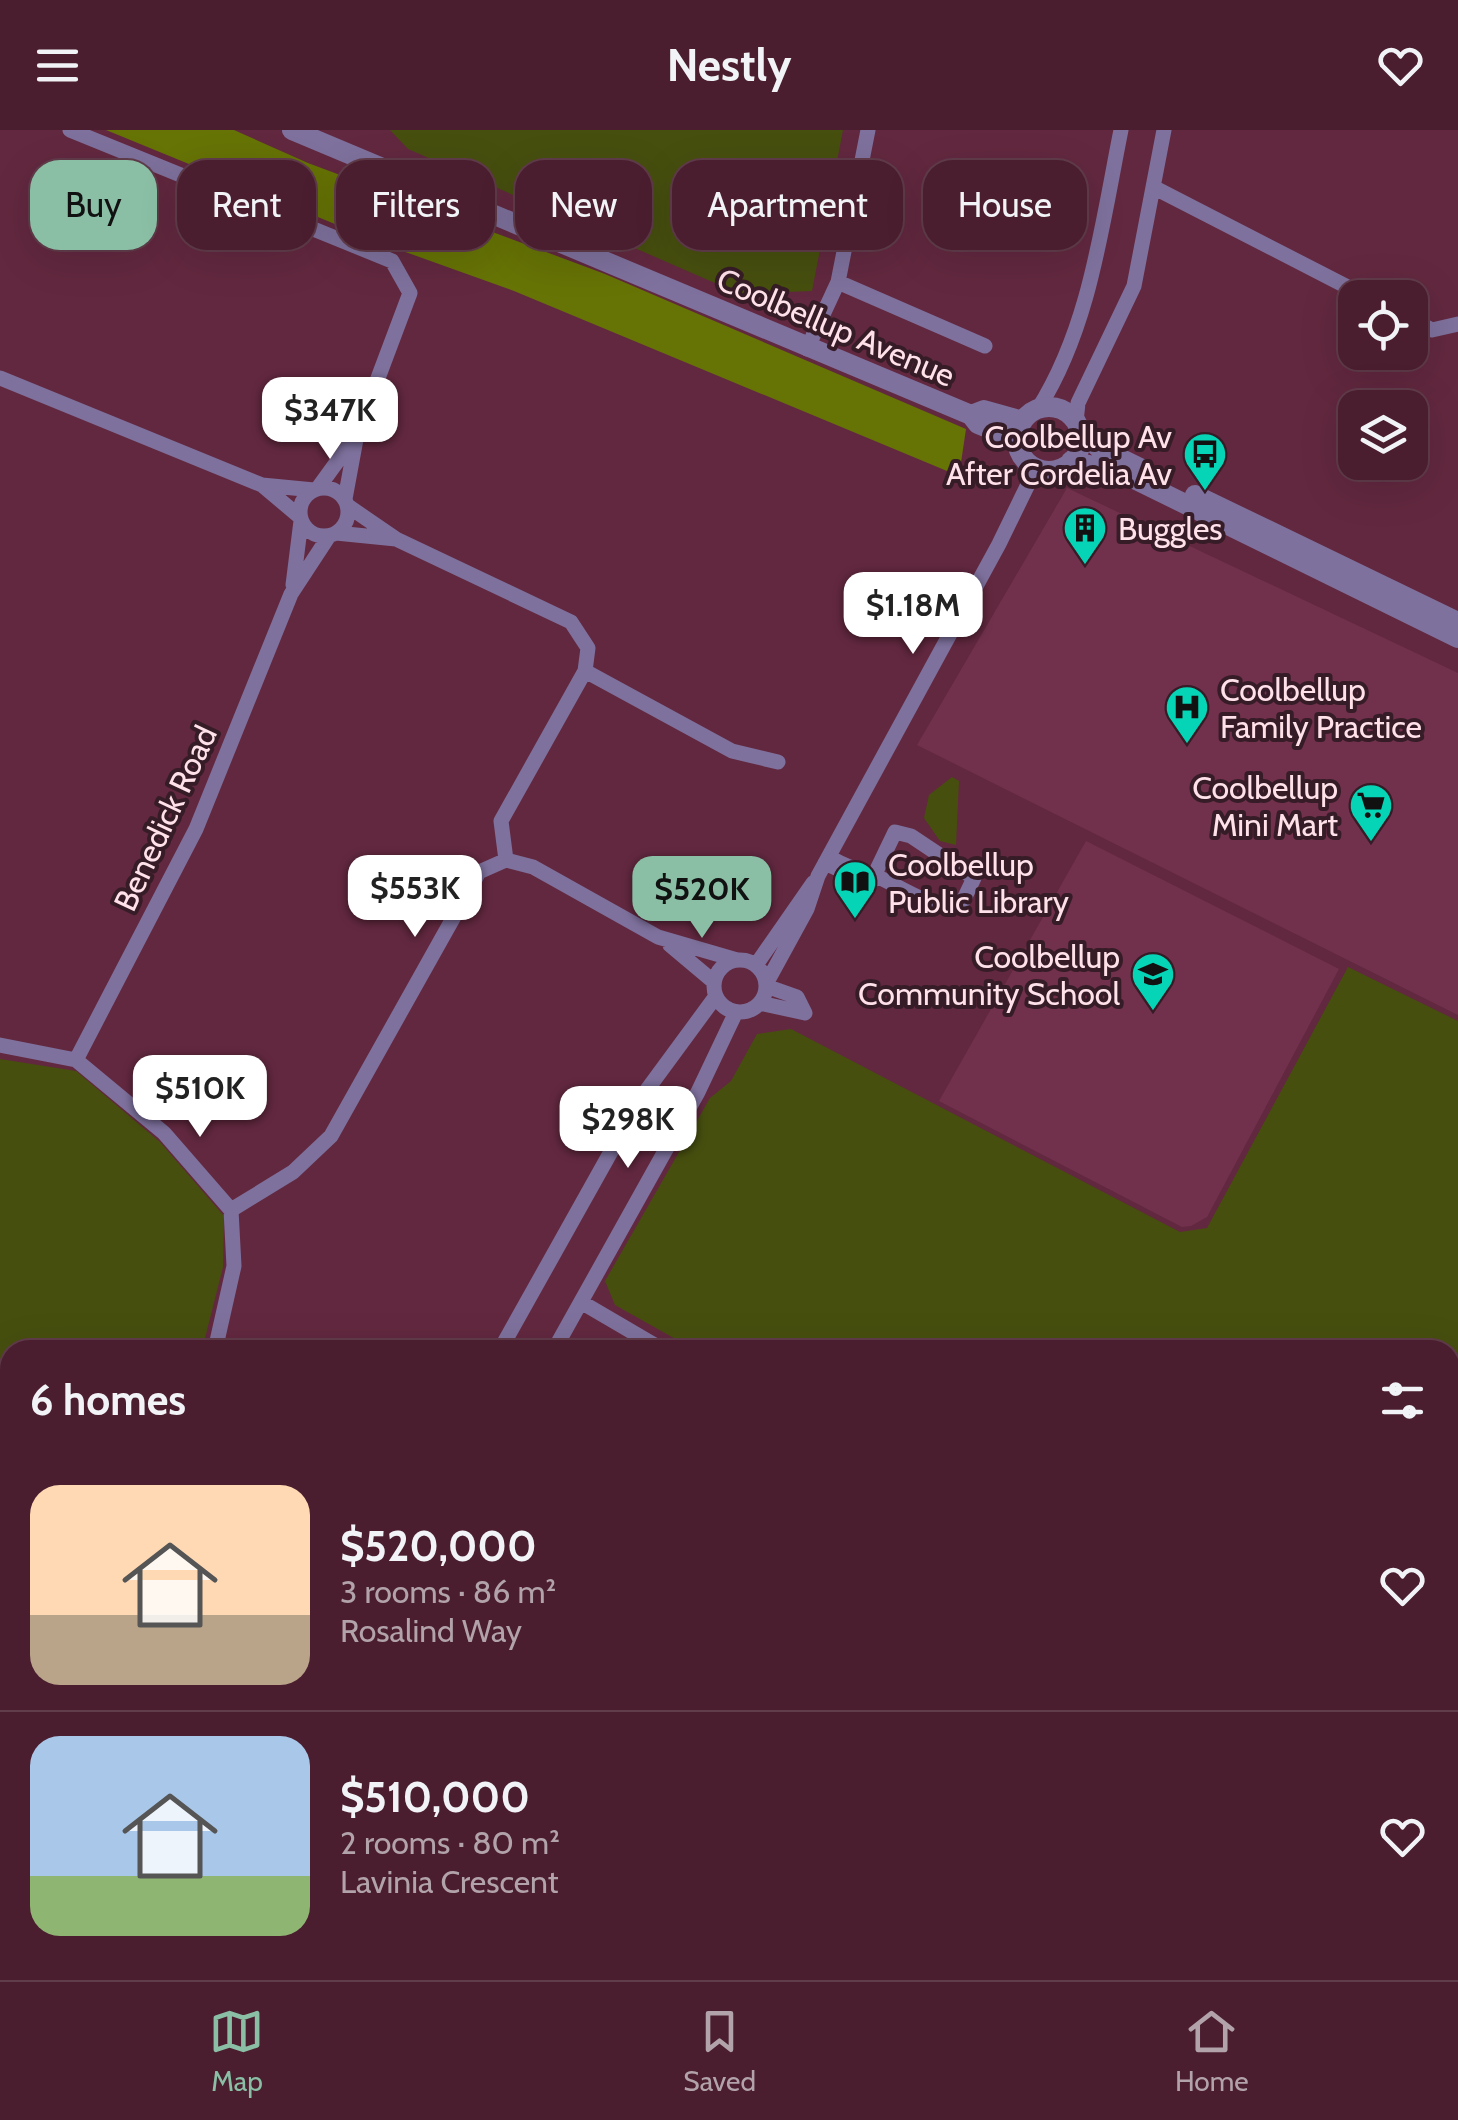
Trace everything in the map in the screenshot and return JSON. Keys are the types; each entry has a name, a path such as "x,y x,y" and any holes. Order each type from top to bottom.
{"street":[{"path":"70,130 392,261 404,276 410,293 357,434 346,522 333,534 291,594"},
{"name":"Coolbellup Avenue","path":"292,130 971,415 978,424 1026,423"},
{"path":"807,349 838,282 868,130"},
{"path":"1121,130 1090,278 1054,383 1026,423 1022,457 1036,468 1054,470 1078,452 1078,403 1134,286 1164,130"},
{"path":"1153,187 1338,282"},
{"path":"838,282 985,346"},
{"path":"1428,328 1455,326"},
{"path":"0,378 262,485 333,489 396,540 570,622 588,648 585,671 501,821 506,860"},
{"path":"1026,423 1055,407 1125,462 1443,620 1458,638"},
{"path":"291,594 302,501 316,489 357,434"},
{"path":"1071,461 1120,472 1443,620"},
{"path":"756,965 824,865 1000,544 1036,468"},
{"path":"262,485 310,532 396,540"},
{"name":"Benedick Road","path":"76,1060 196,829 291,594"},
{"path":"585,671 732,752 778,762"},
{"path":"824,865 874,875 939,906 953,908 963,901 974,878 911,836 895,832 874,875"},
{"path":"231,1210 293,1172 331,1136 479,872 506,860 532,867 658,937 756,965 766,985 797,997 806,1013 760,1004 736,1012 698,1092 559,1340"},
{"path":"760,1004 766,985 808,910 824,865"},
{"path":"658,937 736,1012"},
{"path":"506,1340 642,1098 715,989 722,967 737,960"},
{"path":"0,1045 76,1060 164,1133 231,1210 234,1266 217,1340"},
{"path":"580,1302 646,1340"}],"shaded area":[{"path":"1067,488 1458,673 1458,1015 917,745"},
{"name":"Coolbellup Community School","path":"1086,841 1339,969 1207,1217 1191,1226 1182,1227 939,1101"}],"green space":[{"path":"106,130 234,130 301,160 179,160"},
{"path":"390,130 843,130 837,160 672,160 672,250 820,250 812,291 740,294 639,250 652,250 652,160 515,160 515,196 495,187 495,160 433,160 408,149"},
{"path":"316,166 336,173 336,224 316,216"},
{"path":"495,233 515,240 515,250 541,250 605,274 966,429 959,476 514,291 400,250 495,250"},
{"path":"952,777 959,781 956,845 940,841 924,818 929,795"},
{"path":"1348,967 1458,1021 1458,1340 677,1340 615,1305 605,1281 710,1098 731,1081 757,1034 791,1029 1180,1232 1207,1228"},
{"path":"0,1059 76,1071 160,1142 224,1216 223,1267 205,1340 0,1340"}],"place":[{"name":"Coolbellup Av After Cordelia Av","path":"1205,492"},
{"name":"Buggles","path":"1085,566"},
{"name":"Coolbellup Family Practice","path":"1187,745"},
{"name":"Coolbellup Mini Mart","path":"1371,843"},
{"name":"Coolbellup Public Library","path":"855,920"},
{"name":"Coolbellup Community School","path":"1153,1012"}]}
